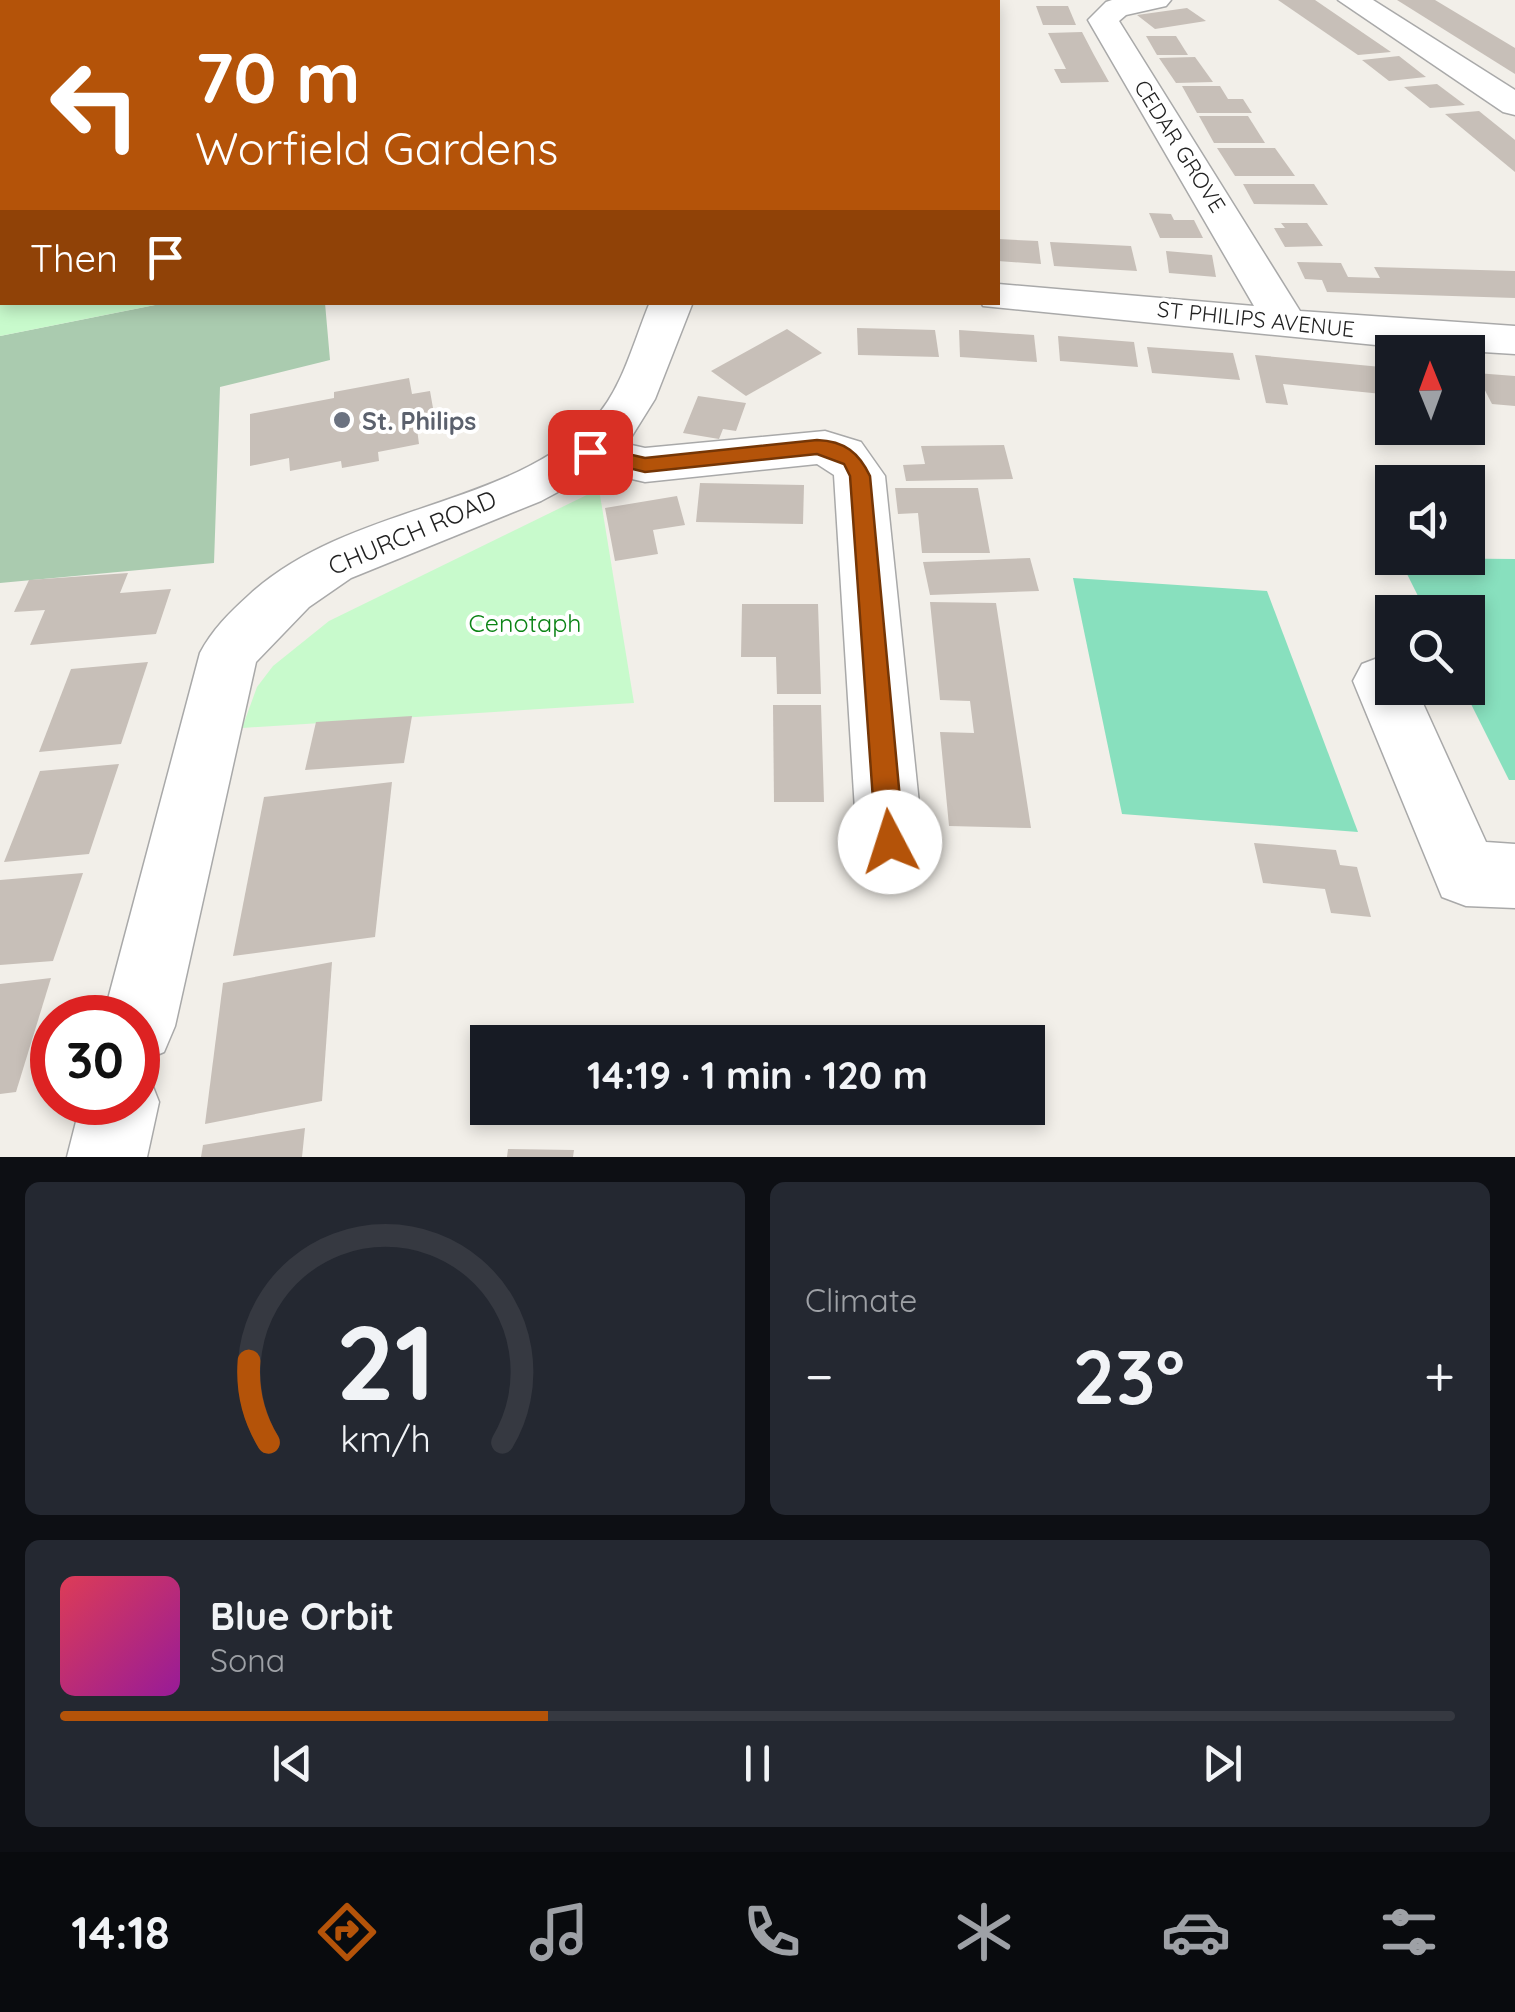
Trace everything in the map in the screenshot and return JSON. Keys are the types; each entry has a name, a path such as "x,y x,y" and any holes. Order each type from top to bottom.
{"street":[{"name":"CEDAR GROVE","path":"1156,0 1116,8 1103,20 1286,324"},
{"path":"1353,0 1515,105"},
{"name":"ST PHILIPS AVENUE","path":"1000,297 1082,300 1286,324 1515,340"},
{"name":"CHURCH ROAD","path":"146,995 229,653 262,614 298,584 336,561 551,475 590,452 614,428 671,305"},
{"path":"590,452 645,465 817,447 830,448 852,459 860,476 890,842"},
{"path":"1394,705 1466,874 1515,876"},
{"path":"107,1157 115,1125"}],"green space":[{"path":"0,305 155,305 0,336"},
{"path":"155,305 325,305 330,360 220,387 214,563 0,583 0,336"},
{"name":"Cenotaph","path":"599,489 634,703 242,728 257,687 273,666 329,621"},
{"path":"1485,559 1515,559 1515,780 1509,780 1472,705 1485,705 1485,595 1418,595 1408,575 1485,575"},
{"path":"1073,578 1267,591 1358,832 1122,814"}],"building":[{"path":"1278,0 1315,0 1391,52 1358,55"},
{"path":"1397,0 1435,0 1515,48 1515,74"},
{"path":"1036,6 1068,6 1076,25 1043,25"},
{"path":"1187,8 1206,21 1155,29 1137,15"},
{"path":"1082,32 1109,82 1061,83 1054,69 1066,69 1048,33"},
{"path":"1146,36 1176,36 1188,55 1157,55"},
{"path":"1399,56 1426,77 1389,81 1362,60"},
{"path":"1195,57 1213,82 1176,83 1159,58"},
{"path":"1437,84 1465,105 1430,108 1404,87"},
{"path":"1182,86 1220,86 1228,99 1243,99 1252,113 1197,113"},
{"path":"1479,111 1515,140 1515,172 1445,114"},
{"path":"1199,116 1248,116 1265,143 1214,143"},
{"path":"1217,148 1275,148 1295,176 1235,176"},
{"path":"1243,184 1314,184 1328,205 1254,204"},
{"path":"1149,213 1171,214 1174,220 1194,220 1203,238 1160,238"},
{"path":"1281,223 1307,223 1323,246 1285,247 1274,228 1285,228"},
{"path":"1000,239 1038,241 1041,264 1000,261"},
{"path":"1050,242 1131,246 1137,271 1054,266"},
{"path":"1166,251 1212,255 1216,277 1169,273"},
{"path":"1297,262 1341,263 1348,277 1380,278 1374,267 1515,271 1515,298 1327,292 1322,280 1305,279"},
{"path":"857,328 935,330 939,357 858,355"},
{"path":"787,329 822,353 746,396 711,371"},
{"path":"959,330 1034,335 1037,362 960,357"},
{"path":"1058,336 1134,342 1138,367 1060,361"},
{"path":"1147,347 1233,353 1240,380 1152,373"},
{"path":"1255,355 1375,366 1375,393 1283,384 1288,405 1266,403"},
{"path":"1485,374 1515,376 1515,406 1492,404 1485,390"},
{"name":"St. Philips","path":"409,378 412,394 430,391 436,425 417,429 419,444 378,452 379,461 342,468 341,461 290,471 289,458 250,466 250,414"},
{"path":"698,396 746,403 736,431 723,429 719,439 683,433"},
{"path":"1004,445 1013,479 906,481 903,465 925,464 921,446"},
{"path":"700,483 804,485 803,524 696,522"},
{"path":"895,488 978,488 990,553 922,553 918,513 898,514"},
{"path":"677,496 685,525 653,530 658,554 615,561 605,508"},
{"path":"1030,558 1039,591 930,595 923,562"},
{"path":"128,573 120,593 171,589 156,634 30,645 45,610 14,612 29,580"},
{"path":"930,602 996,603 1031,828 949,826 940,732 974,733 970,701 940,700"},
{"path":"742,604 818,604 821,694 777,694 776,657 741,657"},
{"path":"148,662 121,744 39,752 71,669"},
{"path":"773,705 821,705 824,802 774,802"},
{"path":"412,716 404,763 305,770 316,722"},
{"path":"119,764 89,854 4,862 40,771"},
{"path":"392,782 375,937 233,956 264,797"},
{"path":"1254,843 1336,850 1340,865 1357,867 1371,917 1331,913 1325,889 1263,883"},
{"path":"83,873 53,961 0,965 0,880"},
{"path":"332,962 322,1101 205,1124 223,983"},
{"path":"51,978 46,995 30,995 30,1046 16,1092 0,1094 0,984"},
{"path":"305,1128 302,1157 201,1157 203,1145"},
{"path":"508,1149 574,1150 573,1157 507,1157"}],"place":[{"name":"St. Philips","path":"342,420"}],"route":[{"path":"590,452 645,465 817,447 830,448 852,459 860,476 890,842"}]}
